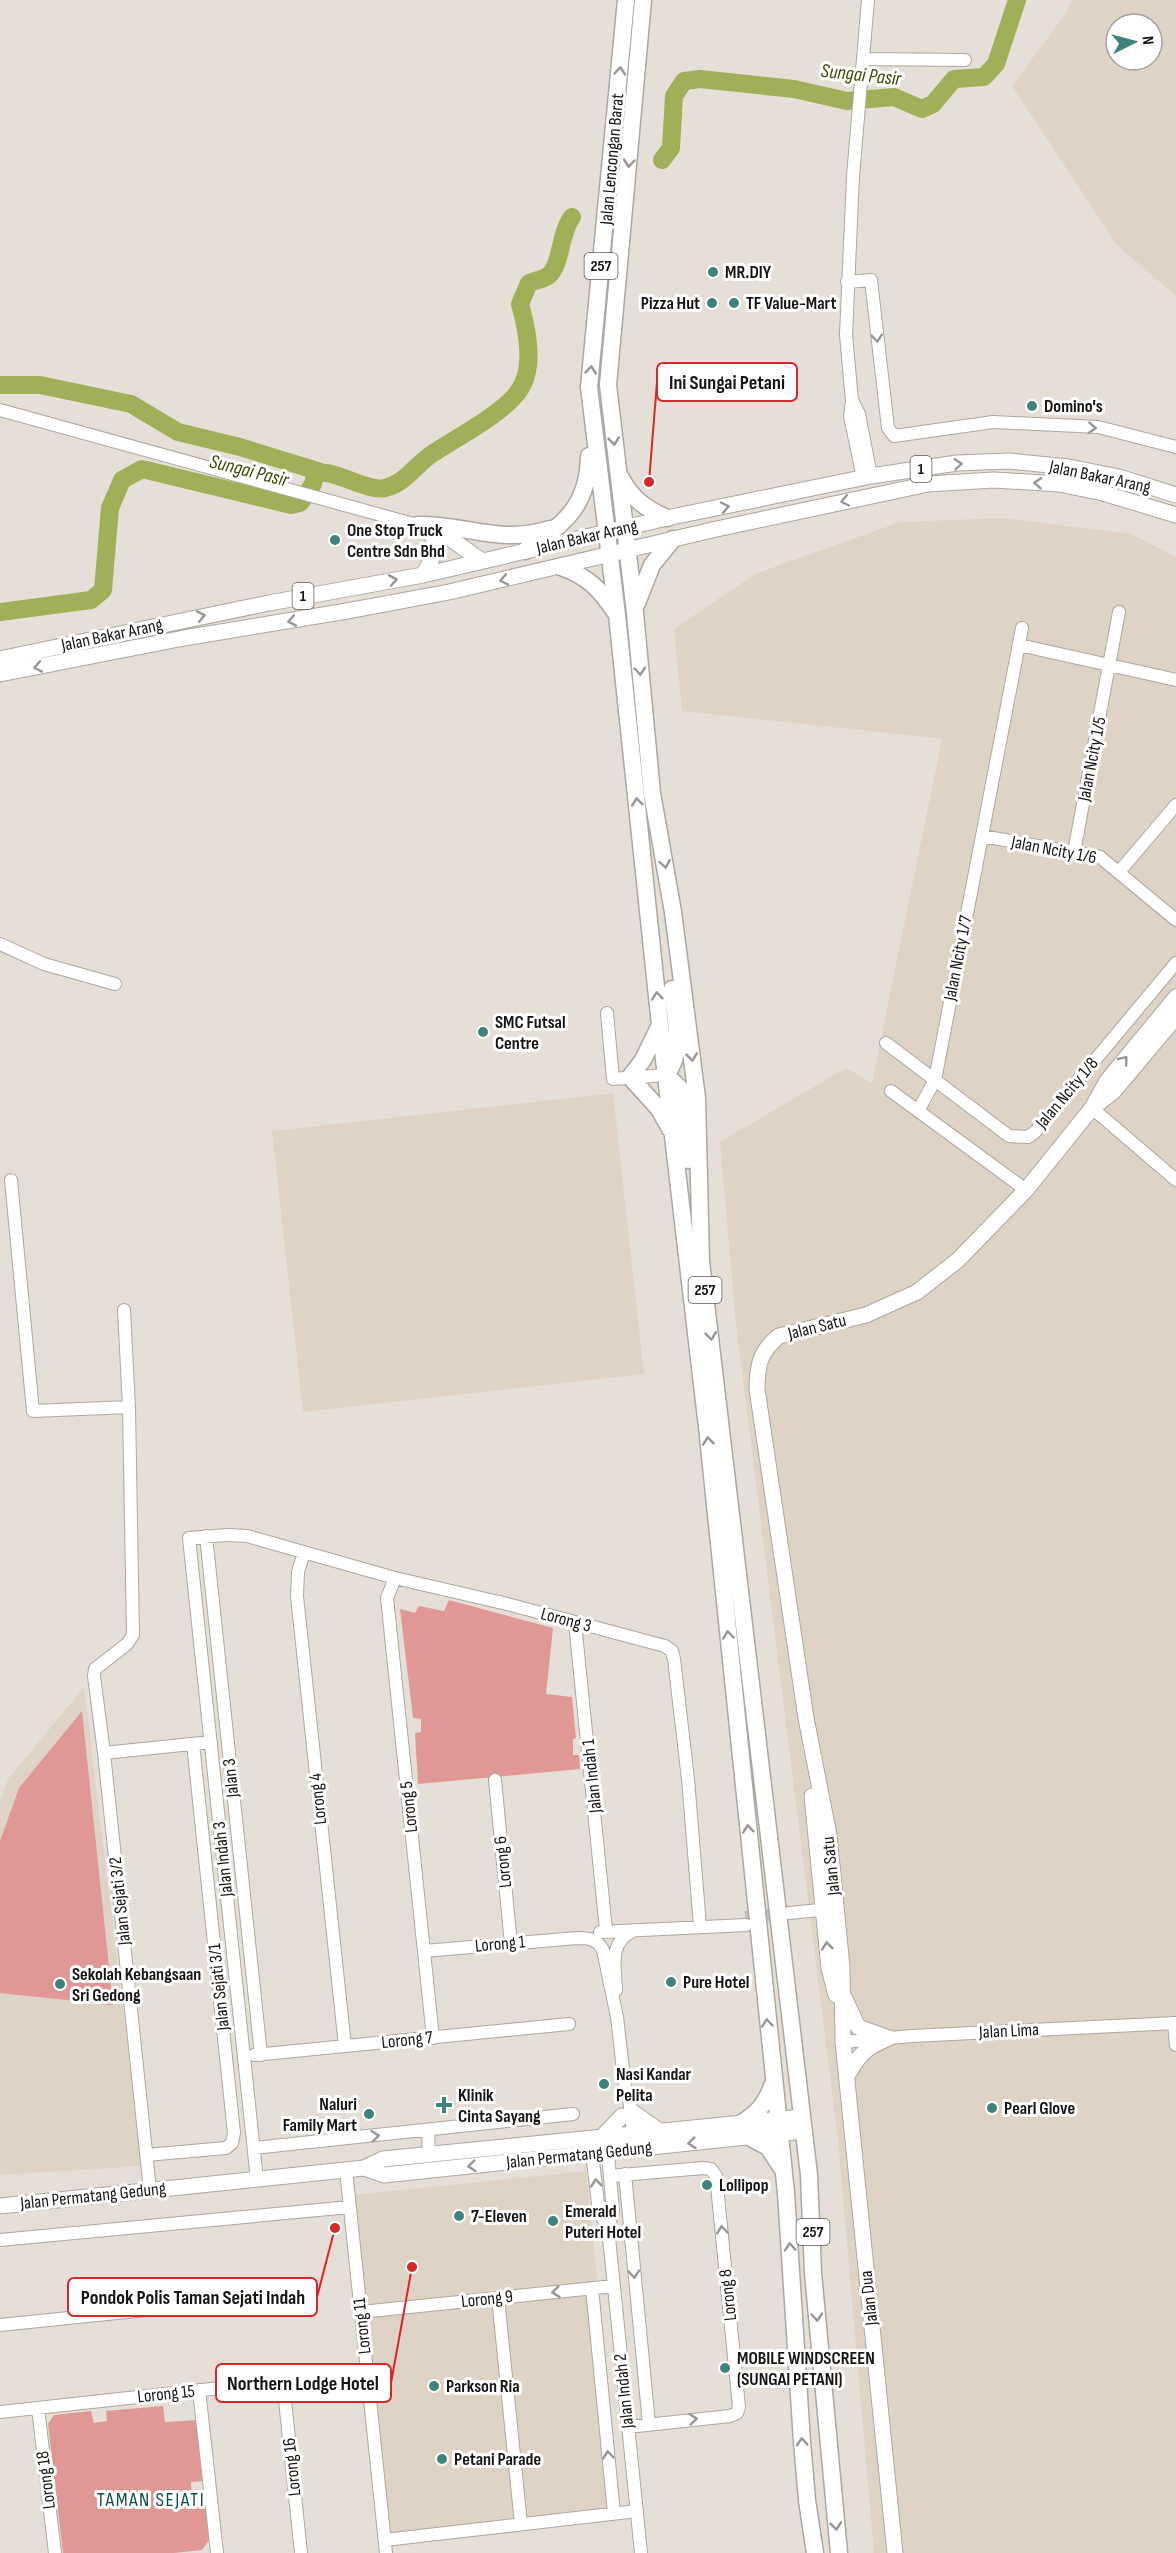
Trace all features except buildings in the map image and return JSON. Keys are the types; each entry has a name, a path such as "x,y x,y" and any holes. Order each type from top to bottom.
{"highway":[{"name":"Jalan Lencongan Barat","path":"606,532 589,387 626,0"},
{"name":"Jalan Lencongan Barat","path":"625,528 608,385 643,0"},
{"path":"525,552 562,525 572,514 587,482 591,410"},
{"path":"617,469 628,491 645,509 667,518"},
{"path":"417,525 432,525 499,536 518,536 562,525"},
{"name":"257","path":"625,528 652,793 673,912 697,1098 702,1261 786,1966 811,2196 813,2273 839,2553"},
{"name":"257","path":"606,532 707,1427 773,2081 786,2126 784,2173 807,2500 815,2553"},
{"path":"635,613 646,576 673,539"},
{"path":"561,567 580,574 600,590 617,615"},
{"path":"673,912 670,967 677,1042 676,1059 666,1075 675,1081 682,1095 694,1223 702,1261"},
{"path":"660,1025 643,1060 630,1077 659,1109 674,1135"},
{"path":"786,1966 782,1997 786,2126 813,2273"},
{"path":"773,2081 767,2101 744,2131 768,2147 784,2173"},
{"path":"800,2399 824,2397"}],"main road":[{"name":"Jalan Bakar Arang","path":"0,659 269,603 423,575 667,518 867,477 957,463 1009,461 1069,467 1119,477 1176,495"},
{"name":"Jalan Bakar Arang","path":"0,674 183,638 358,609 561,567 673,539 928,484 994,480 1070,486 1140,503 1176,515"},
{"path":"417,525 448,537 482,561"},
{"path":"417,525 433,536 435,542 433,559 423,575"},
{"name":"Jalan Satu","path":"841,2015 829,1968 829,1835 806,1718 757,1389 760,1356 779,1336 866,1315 917,1292 958,1260 1026,1190 1092,1108 1107,1082 1176,997"},
{"name":"Jalan Satu","path":"1092,1108 1114,1091 1176,1017"},
{"name":"Jalan Satu","path":"830,1912 842,1967 843,2042"},
{"path":"842,1991 858,2027 889,2038"},
{"path":"847,2076 860,2054 867,2048 889,2038"},
{"name":"Jalan Dua","path":"843,2042 894,2553"},
{"path":"599,2144 626,2113 661,2132"},
{"name":"Jalan Permatang Gedung","path":"0,2206 364,2168 383,2159 629,2143 786,2126"},
{"name":"Jalan Permatang Gedung","path":"629,2143 661,2132 744,2131"},
{"name":"Jalan Permatang Gedung","path":"364,2168 384,2175 599,2144"}],"street":[{"path":"867,477 850,416 852,401 846,335 847,282 868,0"},
{"path":"864,59 965,60"},
{"path":"847,282 871,280 888,428 894,436 993,422 1098,427 1176,447"},
{"path":"0,410 417,525"},
{"name":"Jalan Ncity 1/5","path":"1074,852 1119,612"},
{"name":"Jalan Ncity 1/7","path":"918,1111 935,1080 1022,628"},
{"path":"1019,645 1176,680"},
{"path":"1119,872 1176,805"},
{"name":"Jalan Ncity 1/6","path":"982,836 1100,857 1176,920"},
{"path":"0,944 44,964 116,984"},
{"name":"Jalan Ncity 1/8","path":"935,1080 1009,1136 1028,1137 1035,1132 1176,963"},
{"path":"607,1013 613,1079 666,1075"},
{"path":"886,1043 935,1080"},
{"path":"891,1091 1026,1190"},
{"path":"1092,1108 1176,1180"},
{"path":"11,1180 33,1411 129,1407 124,1310"},
{"name":"Jalan Sejati 3/2","path":"129,1407 132,1635 127,1644 95,1669 94,1676 150,2190"},
{"name":"Lorong 3","path":"189,1539 206,1536 247,1536 395,1578 665,1646 672,1651 688,1779 701,1926"},
{"name":"Jalan 3","path":"206,1536 261,2055"},
{"name":"Jalan Indah 3","path":"189,1539 257,2180"},
{"name":"Lorong 4","path":"304,1552 298,1572 297,1596 345,2046"},
{"name":"Lorong 5","path":"395,1578 387,1598 433,2038"},
{"name":"Jalan Indah 1","path":"575,1623 606,1930"},
{"path":"104,1753 211,1742"},
{"name":"Jalan Sejati 3/1","path":"146,2156 226,2148 232,2143 234,2133 193,1744"},
{"name":"Lorong 6","path":"495,1780 511,1944"},
{"path":"790,1916 830,1912"},
{"path":"603,1950 610,1935 636,1929 746,1921"},
{"path":"629,2143 617,2017 614,1952 622,1938 636,1929"},
{"name":"Lorong 1","path":"424,1951 577,1938 606,1930 636,1929"},
{"path":"577,1938 594,1940 603,1950 617,2017"},
{"path":"1175,2023 1176,2045"},
{"name":"Jalan Lima","path":"843,2042 1175,2023"},
{"name":"Lorong 7","path":"244,2056 569,2024"},
{"path":"254,2148 573,2114"},
{"path":"428,2130 429,2155"},
{"name":"Jalan Indah 2","path":"599,2144 610,2176 613,2211 608,2228 641,2553"},
{"name":"Jalan Indah 2","path":"599,2144 599,2212 608,2228"},
{"name":"Lorong 8","path":"610,2176 711,2169 716,2176 739,2407 737,2413 730,2416 628,2427"},
{"name":"Lorong 11","path":"346,2170 386,2553"},
{"path":"625,2174 649,2424"},
{"path":"0,2240 350,2207"},
{"name":"Lorong 9","path":"361,2312 614,2286"},
{"path":"592,2288 614,2513"},
{"path":"0,2325 311,2293"},
{"path":"498,2298 521,2524"},
{"name":"Lorong 15","path":"0,2412 367,2372"},
{"name":"Lorong 16","path":"283,2381 301,2553"},
{"path":"199,2390 217,2553"},
{"name":"Lorong 18","path":"38,2408 55,2553"},
{"path":"385,2540 637,2511"}],"shaded area":[{"path":"1072,0 1176,0 1176,296 1117,245 1012,86 1066,13"},
{"path":"1004,518 1131,534 1176,557 1176,2553 874,2553 838,2140 736,1324 720,1142 846,1068 872,1083 942,739 682,711 674,629 755,574 900,522"},
{"path":"613,1093 644,1374 303,1412 272,1131"},
{"path":"449,1600 553,1628 546,1694 572,1697 576,1738 573,1739 573,1755 579,1755 580,1769 418,1784 415,1733 421,1732 421,1719 413,1718 400,1609 415,1613 419,1606 444,1611"},
{"name":"Sekolah Kebangsaan Sri Gedong","path":"84,1687 142,2166 0,2175 0,1802 8,1779"},
{"path":"82,1711 113,2005 0,1993 0,1841 19,1788"},
{"path":"586,2171 621,2516 389,2540 353,2195"},
{"path":"163,2406 165,2422 197,2420 203,2481 191,2482 192,2501 205,2500 209,2540 202,2550 174,2553 63,2553 48,2424 54,2415 91,2411 94,2423 107,2421 106,2411"}],"waterway":[{"name":"Sungai Pasir","path":"662,160 671,148 674,96 684,81 700,79 794,89 847,101 894,97 922,109 933,104 954,79 984,77 996,64 1017,0"},
{"name":"Sungai Pasir","path":"0,612 91,600 103,590 110,508 122,480 142,469 291,505 300,503 315,477 321,473 337,475 377,488 392,486 405,478 426,458 501,409 524,383 528,349 520,304 529,283 546,277 553,271 572,217"},
{"path":"0,385 40,385 131,404 178,432 240,447 321,472"}],"tunnel":[{"path":"745,1917 786,1913"}],"place":[{"name":"MR.DIY","path":"713,272"},
{"name":"Pizza Hut","path":"712,303"},
{"name":"TF Value-Mart","path":"734,303"},
{"name":"Domino's","path":"1032,406"},
{"name":"Ini Sungai Petani","path":"649,482"},
{"name":"One Stop Truck Centre Sdn Bhd","path":"335,540"},
{"name":"SMC Futsal Centre","path":"483,1032"},
{"name":"Pure Hotel","path":"671,1982"},
{"name":"Sekolah Kebangsaan Sri Gedong","path":"60,1984"},
{"name":"Nasi Kandar Pelita","path":"604,2084"},
{"name":"Klinik Cinta Sayang","path":"444,2105"},
{"name":"Pearl Glove","path":"992,2108"},
{"name":"Naluri Family Mart","path":"369,2114"},
{"name":"Lollipop","path":"707,2185"},
{"name":"7-Eleven","path":"459,2216"},
{"name":"Emerald Puteri Hotel","path":"553,2221"},
{"name":"Pondok Polis Taman Sejati Indah","path":"335,2228"},
{"name":"Northern Lodge Hotel","path":"412,2267"},
{"name":"MOBILE WINDSCREEN (SUNGAI PETANI)","path":"725,2368"},
{"name":"Parkson Ria","path":"434,2386"},
{"name":"Petani Parade","path":"442,2459"}],"district":[{"name":"TAMAN SEJATI","path":"151,2500"}]}
